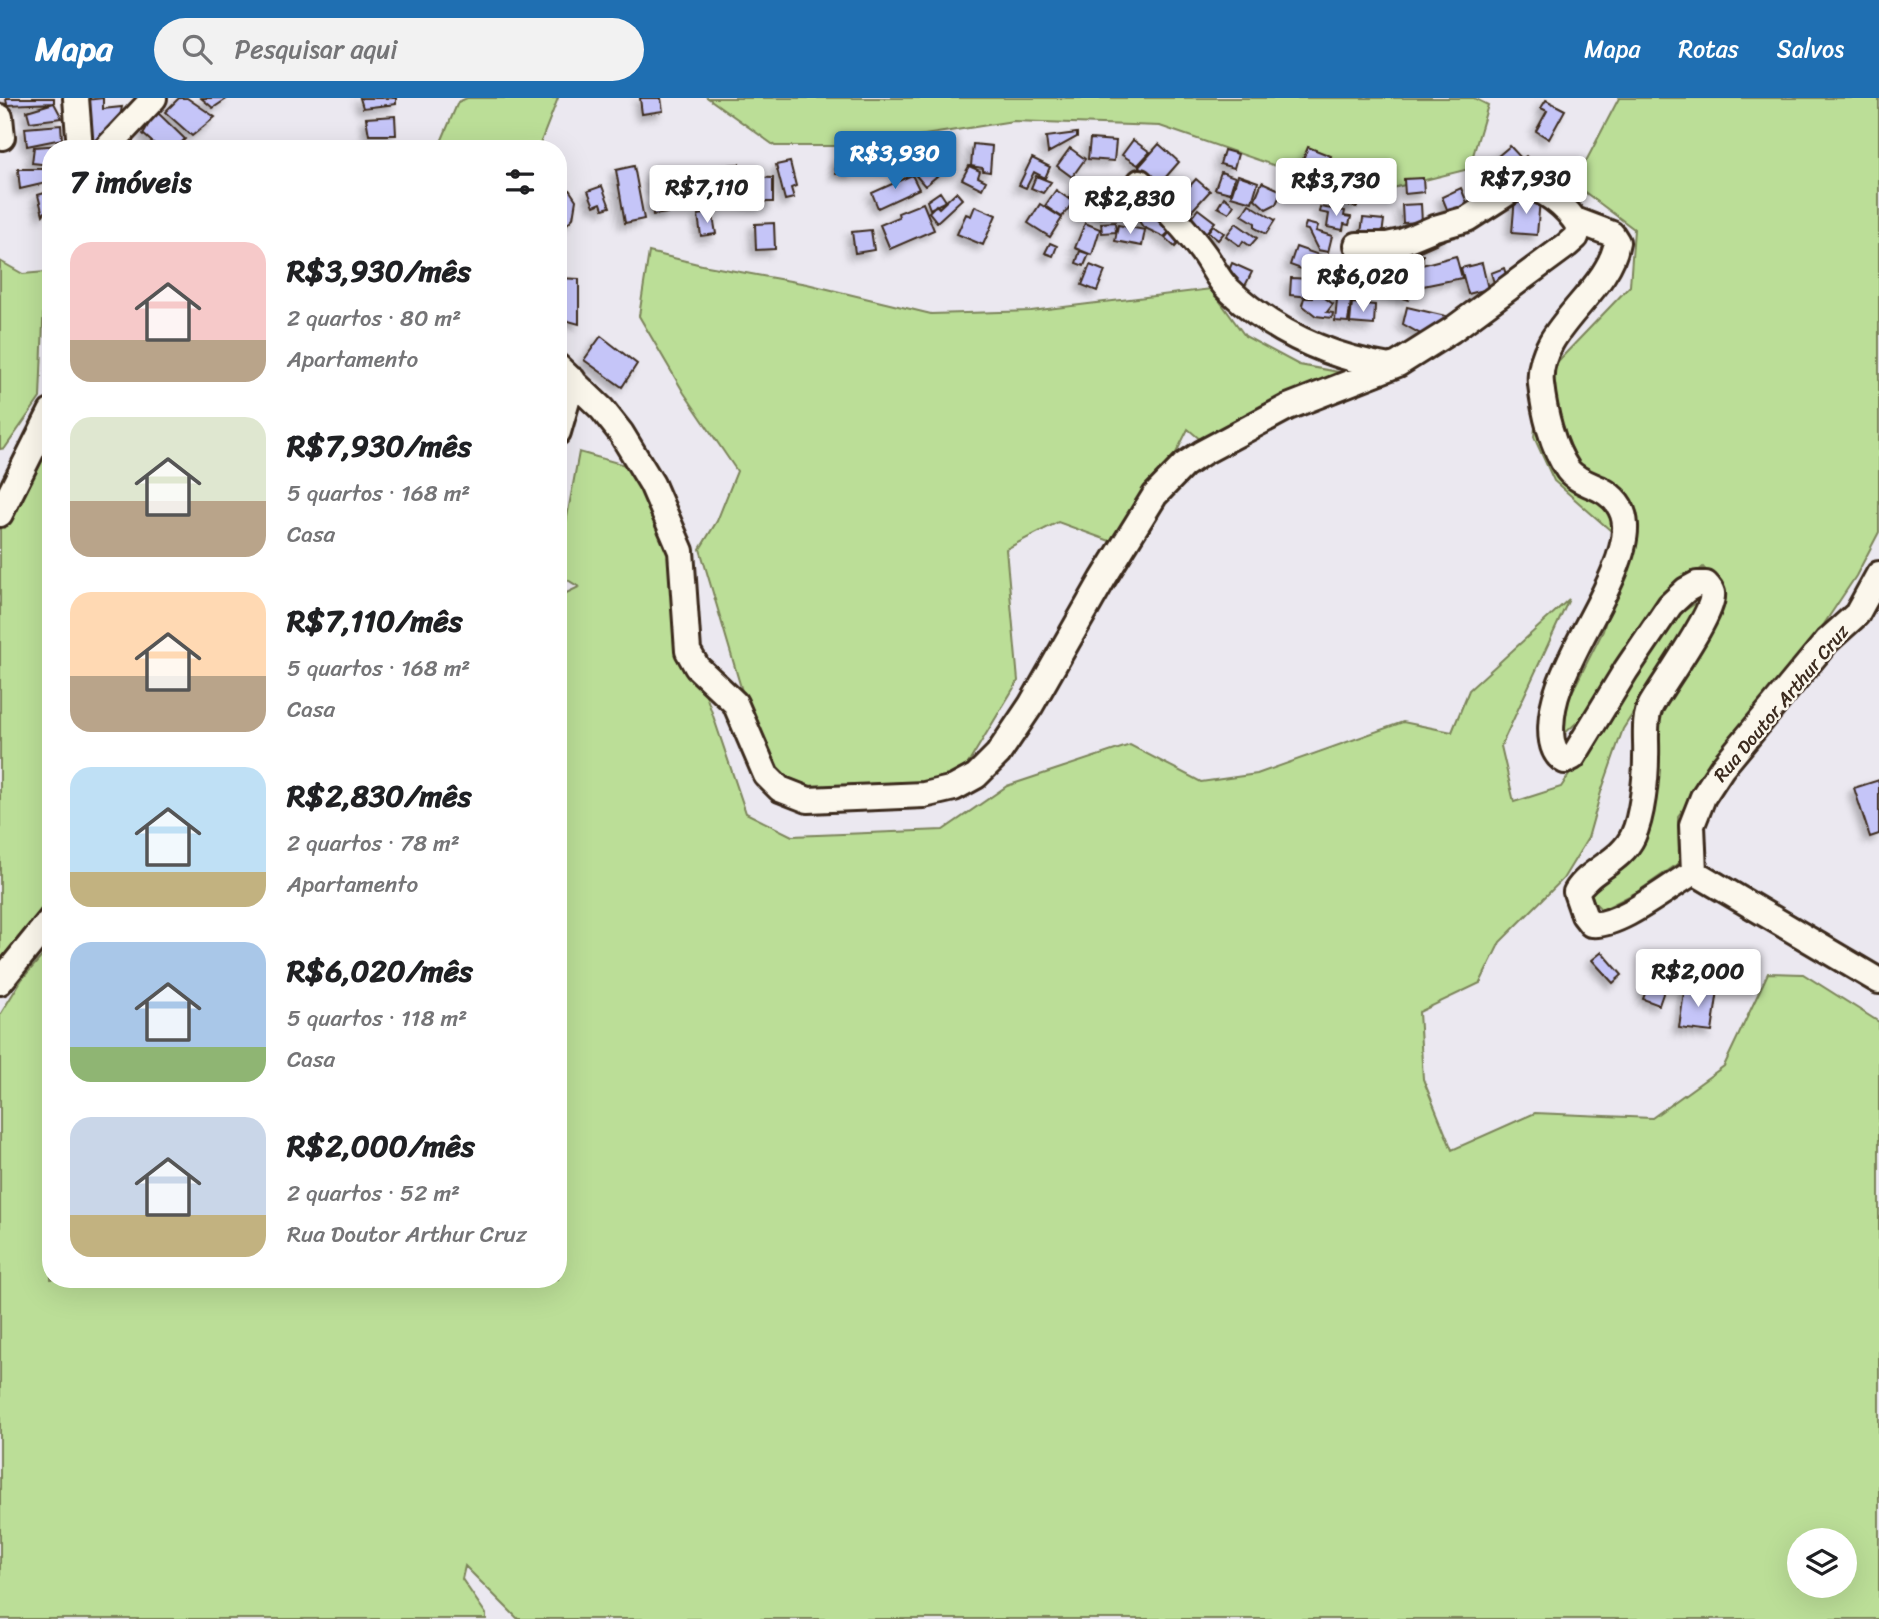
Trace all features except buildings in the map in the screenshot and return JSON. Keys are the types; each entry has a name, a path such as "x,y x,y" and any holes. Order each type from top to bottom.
{"street":[{"path":"76,98 79,140"},
{"path":"114,140 154,98"},
{"path":"1140,182 1183,227 1226,288 1257,313 1310,346 1360,362 1391,367"},
{"path":"567,374 602,409 621,433 652,484 681,551 686,640 692,660 735,703 766,775 780,789 808,800 924,796 954,788 976,776 998,754 1155,495 1170,479 1202,453 1288,407 1391,367 1452,330 1567,245 1579,227 1575,220 1541,190 1520,185 1467,219 1401,242 1357,245"},
{"path":"1575,220 1612,234 1617,242 1615,253 1602,275 1559,331 1542,365 1540,382 1553,437 1569,471 1580,480 1616,499 1623,510 1626,523 1615,570 1559,687 1552,726 1552,744 1558,757 1565,761 1573,757 1626,670 1670,605 1686,590 1698,584 1706,584 1712,597 1699,628 1649,707 1645,773 1639,818 1633,837 1607,866 1582,883 1576,892 1579,904 1591,924 1599,925 1627,913 1694,872 1879,981"},
{"path":"0,514 42,430"},
{"name":"Rua Doutor Arthur Cruz","path":"1694,872 1692,824 1703,797 1723,768 1827,642 1857,614 1879,574"},
{"path":"0,982 42,930"}],"green space":[{"path":"467,98 558,98 542,140 442,140 458,102"},
{"path":"708,98 1474,98 1488,105 1469,169 1381,191 1319,181 1160,126 1013,121 855,146 775,146"},
{"path":"1619,98 1879,98 1879,532 1856,576 1824,624 1678,816 1679,863 1637,892 1602,910 1594,902 1590,889 1640,850 1655,789 1661,711 1703,640 1726,592 1703,567 1665,597 1584,716 1564,734 1567,702 1603,631 1626,544 1554,481 1534,437 1540,380 1630,286 1634,229 1574,184"},
{"path":"649,252 702,265 807,284 931,314 1031,311 1211,289 1245,336 1299,365 1367,377 1215,452 1188,429 1171,463 1118,544 1058,522 1006,549 1018,681 963,772 912,787 811,787 777,773 755,735 700,549 717,521 737,471 684,393 639,316"},
{"path":"0,261 23,274 42,272 42,348 40,398 5,448 0,449"},
{"path":"42,451 42,911 0,960 0,529"},
{"path":"579,452 632,467 668,525 707,698 746,813 792,836 943,830 1007,786 1130,745 1201,782 1257,774 1403,722 1452,732 1469,690 1569,599 1501,746 1514,802 1561,787 1675,617 1699,601 1689,626 1623,729 1588,838 1563,879 1500,942 1480,983 1419,1012 1423,1079 1452,1150 1535,1113 1652,1118 1724,1066 1768,973 1803,974 1879,1022 1879,1619 518,1619 465,1566 462,1579 486,1614 486,1619 0,1619 0,1015 22,979 42,956 42,1288 567,1288 567,593 579,587 567,580 567,517"}]}
